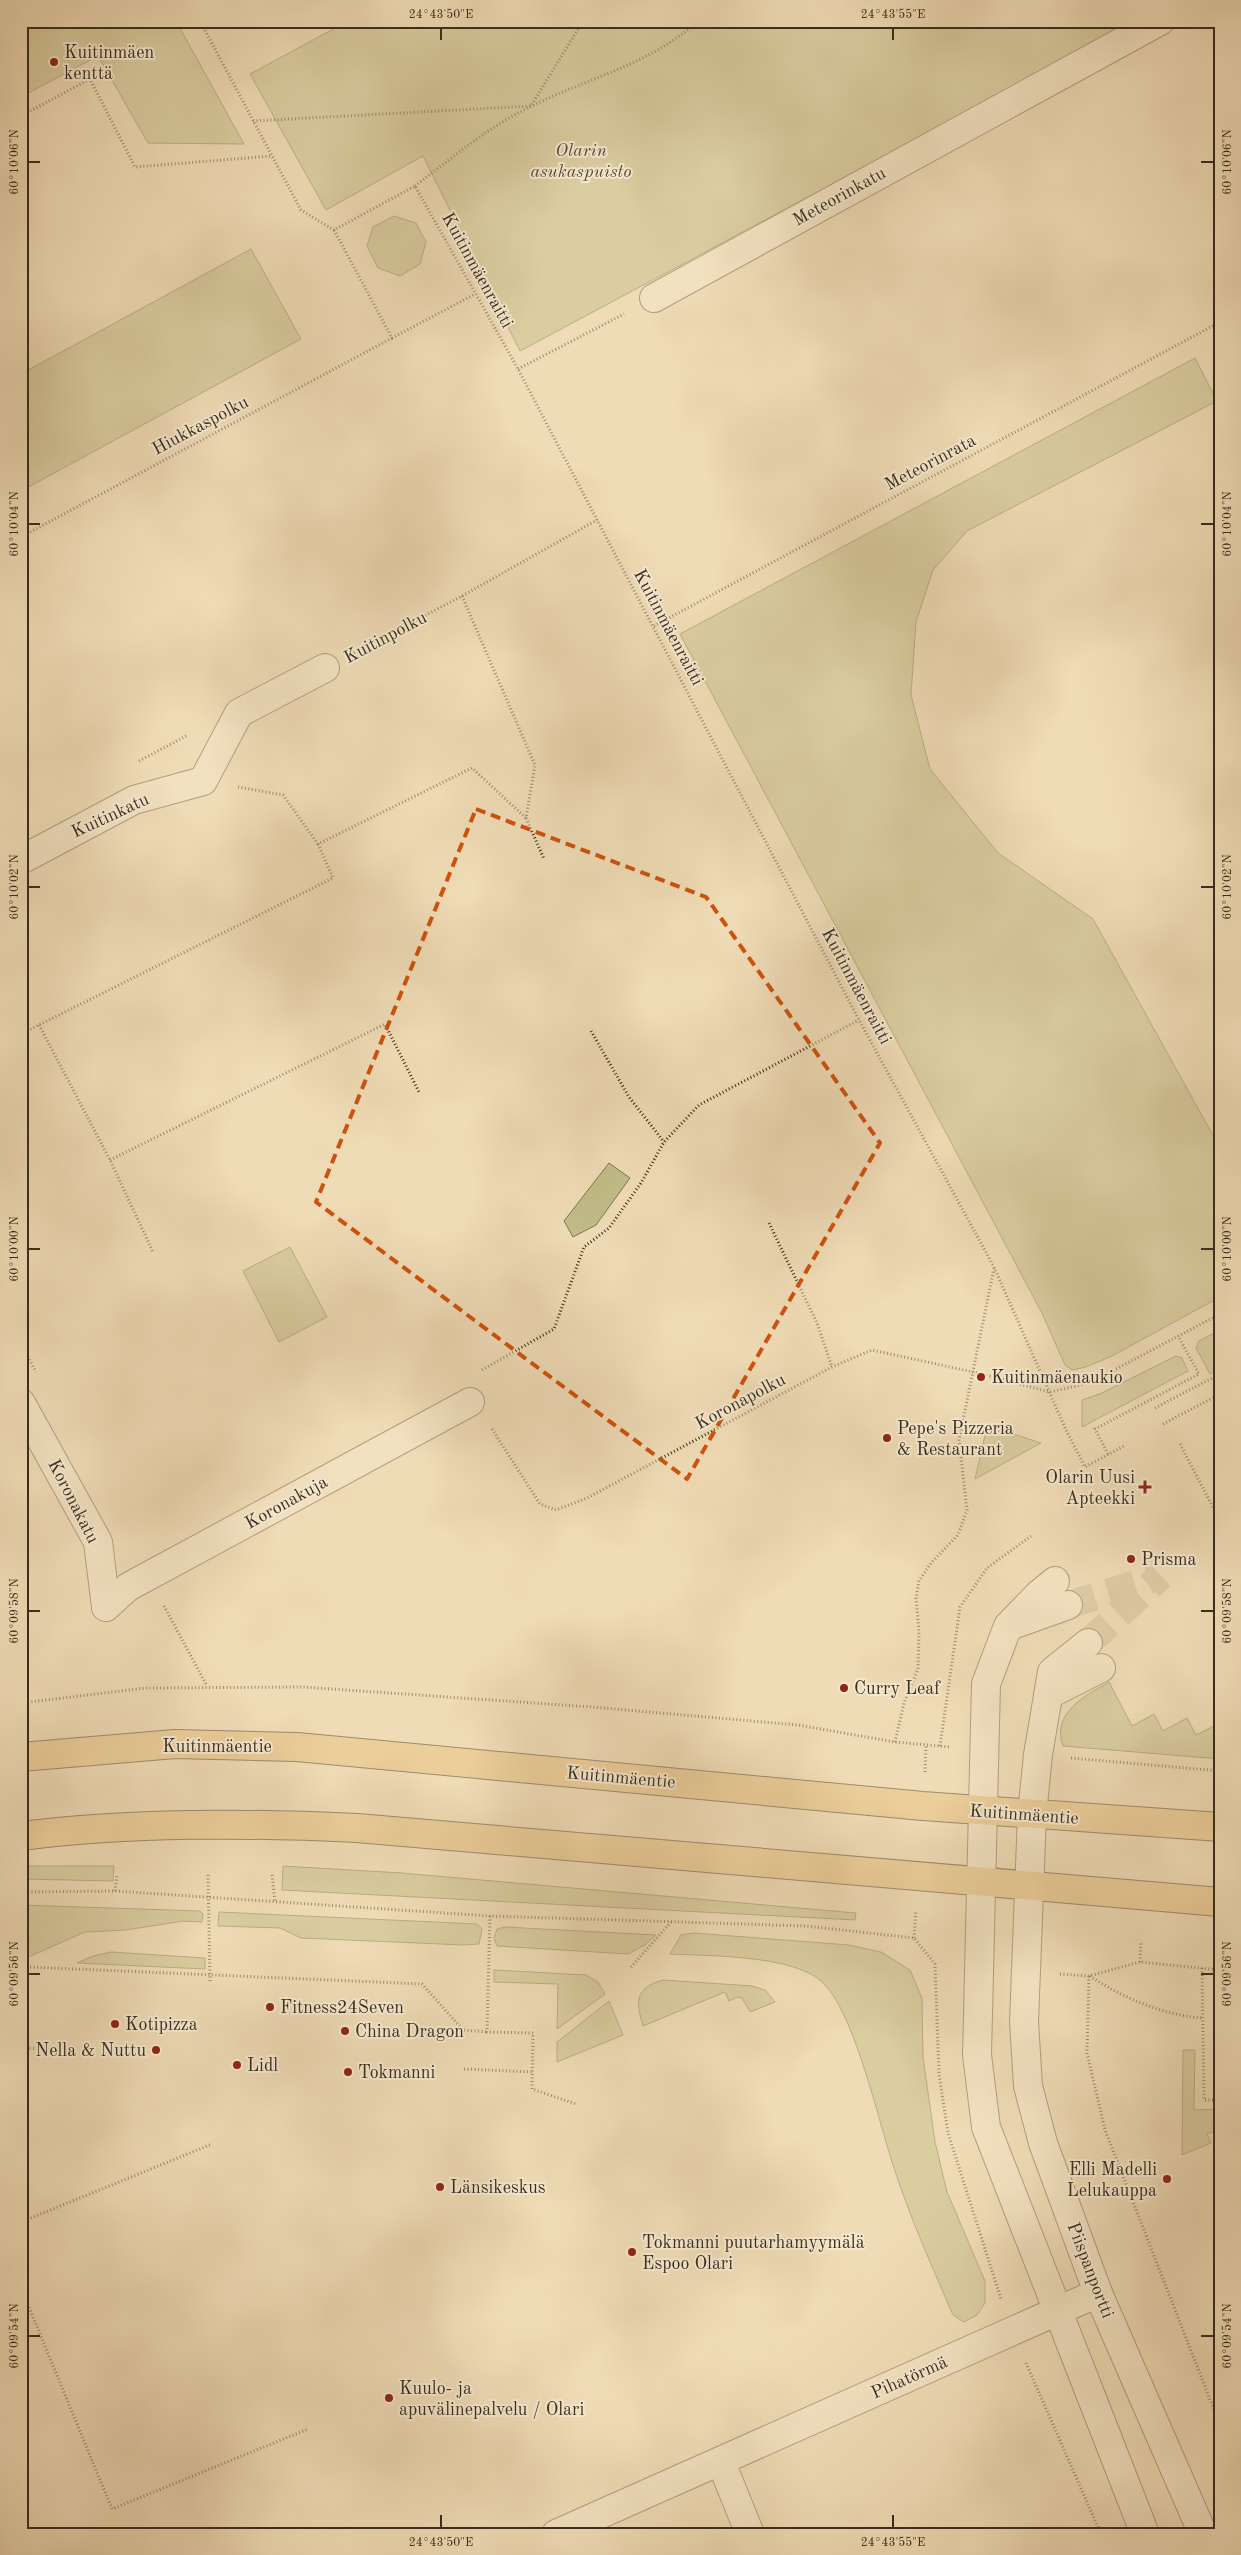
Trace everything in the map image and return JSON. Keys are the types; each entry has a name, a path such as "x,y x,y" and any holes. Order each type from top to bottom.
{"main road":[{"name":"Kuitinmäentie","path":"21,1757 175,1744 297,1747 985,1811 1220,1827"},
{"path":"21,1836 63,1830 164,1825 254,1823 357,1828 1220,1902"}],"street":[{"name":"Meteorinkatu","path":"654,298 1160,21"},
{"name":"Kuitinpolku","path":"203,781 239,713 325,668"},
{"name":"Kuitinkatu","path":"21,860 134,800 203,781"},
{"name":"Koronakatu","path":"21,1402 98,1542 106,1607"},
{"name":"Koronakuja","path":"106,1607 128,1587 470,1402"},
{"path":"1055,1581 1039,1594 1008,1626 986,1684 985,1811 977,2056 986,2127 1144,2534"},
{"path":"1008,1626 1068,1605"},
{"name":"Piispanportti","path":"1088,1643 1052,1672 1038,1756 1032,1814 1024,2022 1028,2086 1042,2143 1098,2293 1203,2534"},
{"path":"1048,1695 1101,1668"},
{"name":"Pihatörmä","path":"556,2534 1098,2293"},
{"path":"721,2462 750,2534"}],"path":[{"path":"200,21 300,210 334,230 392,338"},
{"path":"531,106 583,21"},
{"path":"334,230 415,186 488,131 531,106 657,52 698,21"},
{"path":"21,116 90,79 135,167 272,156"},
{"path":"253,121 531,106"},
{"name":"Kuitinmäenraitti","path":"415,186 518,370 654,626 859,1020 994,1267 1050,1392 1086,1466 1108,1454"},
{"name":"Hiukkaspolku","path":"21,537 475,294"},
{"path":"518,370 654,298"},
{"name":"Meteorinrata","path":"654,626 1220,322"},
{"name":"Kuitinpolku","path":"325,668 462,596 597,520"},
{"path":"462,596 534,765 526,818"},
{"path":"318,844 472,768 526,818 544,859"},
{"path":"21,1034 333,878 318,844 283,795 203,781"},
{"path":"490,1365 554,1329 584,1247 609,1228 641,1183 664,1142 699,1104 859,1020"},
{"path":"110,1160 385,1024 419,1092"},
{"path":"39,1025 110,1160 153,1252"},
{"path":"591,1032 629,1097 664,1142"},
{"path":"769,1223 817,1323 832,1367"},
{"path":"895,1742 904,1703 918,1669 919,1631 916,1598 919,1581 931,1563 958,1535 967,1510 959,1440 994,1267"},
{"name":"Koronapolku","path":"470,1402 498,1438 521,1478 540,1504 556,1510 587,1498 832,1367 872,1350 973,1372 1050,1392 1081,1385 1220,1314"},
{"path":"1124,1446 1108,1454 1094,1429 1198,1374 1178,1336"},
{"path":"1155,1408 1220,1375"},
{"path":"1169,1423 1220,1395"},
{"path":"1164,1424 1220,1395"},
{"path":"1180,1444 1220,1521"},
{"path":"21,1703 146,1688 304,1687 602,1707 798,1725 895,1742 926,1745"},
{"path":"115,1891 117,1876"},
{"path":"208,1876 210,1981"},
{"path":"272,1876 274,1902"},
{"path":"21,1892 115,1891 490,1916 806,1926 914,1938 935,1964"},
{"path":"487,2032 490,1916"},
{"path":"631,1967 671,1922"},
{"path":"1140,1962 1141,1942"},
{"path":"21,1962 29,1967 422,1984 463,2030 533,2033 532,2089 576,2104"},
{"path":"1089,1976 1140,1962 1220,1970"},
{"path":"1202,1968 1204,2100 1220,2100"},
{"path":"1089,1976 1109,1989 1152,2005 1191,2017 1203,2018"},
{"path":"1089,1976 1087,2053 1105,2130 1220,2425"},
{"path":"26,2048 43,2049"},
{"path":"464,2068 532,2072"},
{"path":"21,2222 212,2144"},
{"path":"21,2288 112,2509 308,2429"}],"highlighted area":[{"path":"476,809 706,897 880,1143 687,1479 316,1202"}],"green space":[{"path":"21,21 176,21 244,144 148,143 98,56 21,97"},
{"name":"Olarin asukaspuisto","path":"348,21 1137,21 520,351 423,156 326,210 250,74"},
{"path":"394,216 416,223 426,242 420,264 400,276 378,268 367,246 373,227"},
{"path":"251,249 301,339 21,491 21,374"},
{"path":"1195,358 1217,401 967,531 933,570 916,622 911,695 930,769 998,853 1093,919 1220,1148 1220,1297 1112,1356 1086,1367 1072,1370 1065,1365 1042,1313 680,634"},
{"path":"609,1163 630,1178 596,1225 573,1237 564,1221"},
{"path":"290,1247 327,1317 279,1342 243,1271"},
{"path":"1220,1330 1220,1369 1210,1374 1196,1348 1199,1341"},
{"path":"1176,1356 1182,1358 1188,1371 1082,1427 1082,1400 1102,1393"},
{"path":"986,1431 1004,1431 1041,1443 975,1479"},
{"path":"1109,1682 1132,1726 1154,1714 1163,1731 1187,1718 1196,1735 1220,1723 1220,1759 1063,1746 1060,1735 1066,1715 1081,1699"},
{"path":"21,1866 114,1866 113,1881 21,1879"},
{"path":"283,1866 402,1873 856,1913 855,1920 282,1890"},
{"path":"21,1905 200,1911 203,1914 202,1922 183,1921 126,1930 85,1932 26,1958 21,1955"},
{"path":"219,1912 477,1924 482,1929 479,1944 464,1945 301,1938 280,1928 218,1926"},
{"path":"505,1927 656,1935 645,1945 628,1954 497,1946 494,1938 497,1929"},
{"path":"693,1933 849,1945 881,1952 910,1970 922,1998 923,2057 935,2142 947,2192 985,2281 985,2303 977,2315 964,2322 953,2315 909,2210 855,2043 845,2017 833,1996 821,1981 808,1972 791,1966 749,1959 670,1954 681,1935"},
{"path":"111,1952 205,1958 205,1969 77,1963 93,1956"},
{"path":"494,1970 586,1975 598,1982 605,1994 557,2029 558,1984 494,1982"},
{"path":"663,1980 752,1986 765,1990 775,2002 750,2012 742,1998 737,1997 729,2001 725,1992 643,2026 639,2010 642,1992 654,1983"},
{"path":"609,2001 623,2035 557,2062 557,2042"},
{"path":"1183,2050 1195,2050 1194,2110 1220,2109 1220,2129 1207,2134 1211,2143 1182,2155"}],"tunnel":[{"path":"1088,1643 1161,1576"},
{"path":"1068,1605 1152,1579"}],"place":[{"name":"Kuitinmäen kenttä","path":"54,62"},
{"name":"Kuitinmäenaukio","path":"981,1377"},
{"name":"Pepe's Pizzeria & Restaurant","path":"887,1438"},
{"name":"Olarin Uusi Apteekki","path":"1145,1487"},
{"name":"Prisma","path":"1131,1559"},
{"name":"Curry Leaf","path":"844,1688"},
{"name":"Fitness24Seven","path":"270,2007"},
{"name":"Kotipizza","path":"115,2024"},
{"name":"China Dragon","path":"345,2031"},
{"name":"Nella & Nuttu","path":"156,2050"},
{"name":"Lidl","path":"237,2065"},
{"name":"Tokmanni","path":"348,2072"},
{"name":"Elli Madelli Lelukauppa","path":"1167,2179"},
{"name":"Länsikeskus","path":"440,2187"},
{"name":"Tokmanni puutarhamyymälä Espoo Olari","path":"632,2252"},
{"name":"Kuulo- ja apuvälinepalvelu / Olari","path":"389,2398"}]}
